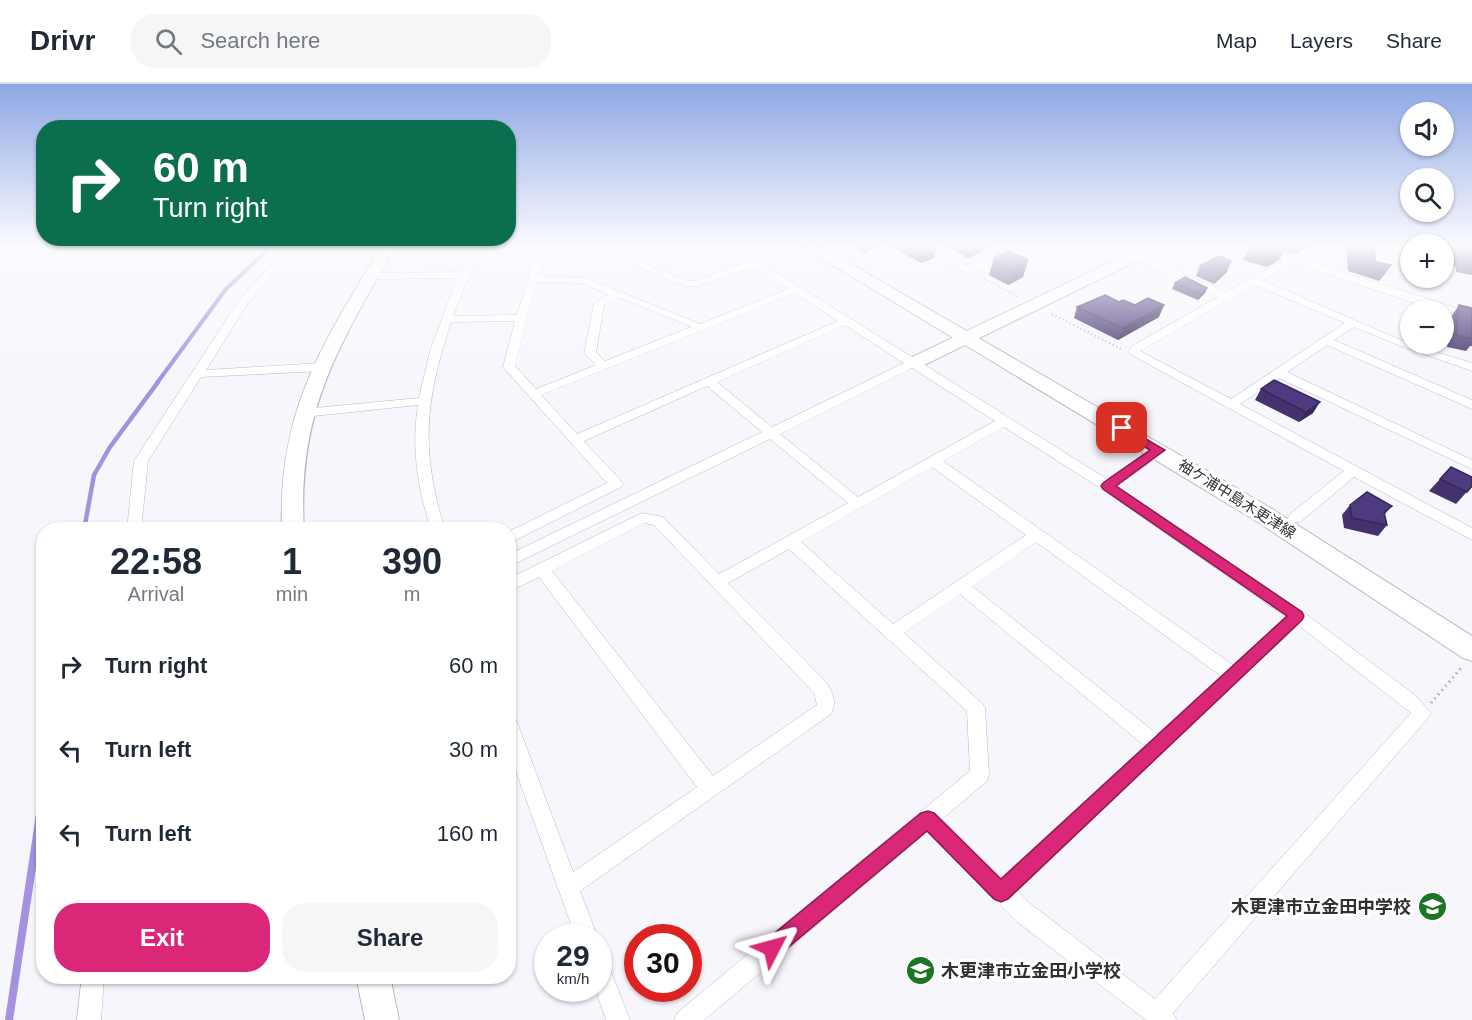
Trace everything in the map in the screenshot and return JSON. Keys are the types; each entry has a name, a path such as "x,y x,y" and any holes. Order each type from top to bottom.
{"main road":[{"name":"袖ケ浦中島木更津線","path":"891,291 1104,402 1295,518 1472,631"},
{"name":"袖ケ浦中島木更津線","path":"901,291 1261,513 1467,658"}],"street":[{"path":"135,522 141,461 244,301 253,291"},
{"path":"293,522 293,466 304,413 322,368 363,291"},
{"path":"436,522 423,480 421,437 423,401 432,357 457,291"},
{"path":"516,535 616,484 509,367 529,291"},
{"path":"612,291 692,323 699,329"},
{"path":"533,394 792,291"},
{"path":"799,291 1107,486 1297,616 1409,700 1422,713 1161,1017 1024,913 928,819"},
{"path":"516,558 1064,291"},
{"path":"1214,291 1226,296"},
{"path":"1236,291 1136,348 1134,352 1472,535"},
{"path":"1281,291 1410,346 1472,367"},
{"path":"1388,291 1472,316"},
{"path":"604,366 590,352 599,304 616,292"},
{"path":"446,319 521,318"},
{"path":"577,439 846,321"},
{"path":"1232,404 1354,322"},
{"path":"1326,341 1472,405"},
{"path":"196,374 322,368"},
{"path":"1279,373 1472,465"},
{"path":"709,382 857,503"},
{"path":"304,413 423,401"},
{"path":"718,582 1004,421"},
{"path":"1107,486 1159,450"},
{"path":"933,461 1232,674"},
{"path":"1295,518 1354,470"},
{"path":"516,582 642,518 651,518 658,521 821,688 826,699 825,709 569,887"},
{"path":"892,633 1036,535"},
{"path":"686,1020 980,775 976,708 790,541"},
{"path":"541,568 710,788"},
{"path":"962,587 1157,745"},
{"path":"1001,892 1232,674 1297,616"},
{"path":"516,744 583,924"},
{"path":"90,1020 92,984"},
{"path":"374,984 381,1020"},
{"path":"611,1002 618,1020"}],"path":[{"path":"1007,291 1021,298"},
{"path":"1052,314 1117,349 1134,352"},
{"path":"1422,713 1467,658"}],"building":[{"path":"1105,295 1119,302 1123,300 1135,305 1148,298 1164,305 1123,328 1077,307"},
{"path":"1459,305 1472,308 1472,339 1456,335"},
{"path":"1274,380 1320,402 1306,412 1261,389"},
{"path":"1451,467 1472,477 1472,486 1467,492 1440,479"},
{"path":"1367,492 1392,506 1384,512 1387,525 1352,518 1350,505"}],"waterway":[{"path":"157,383 225,291"},
{"path":"85,522 94,475 110,447 158,382"},
{"path":"9,1020 36,841"}],"place":[{"name":"木更津市立金田中学校","path":"1432,907"},
{"name":"木更津市立金田小学校","path":"920,971"}],"route":[{"path":"772,948 928,819 1001,892 1217,688 1297,616 1107,486 1159,450 1122,428"}]}
